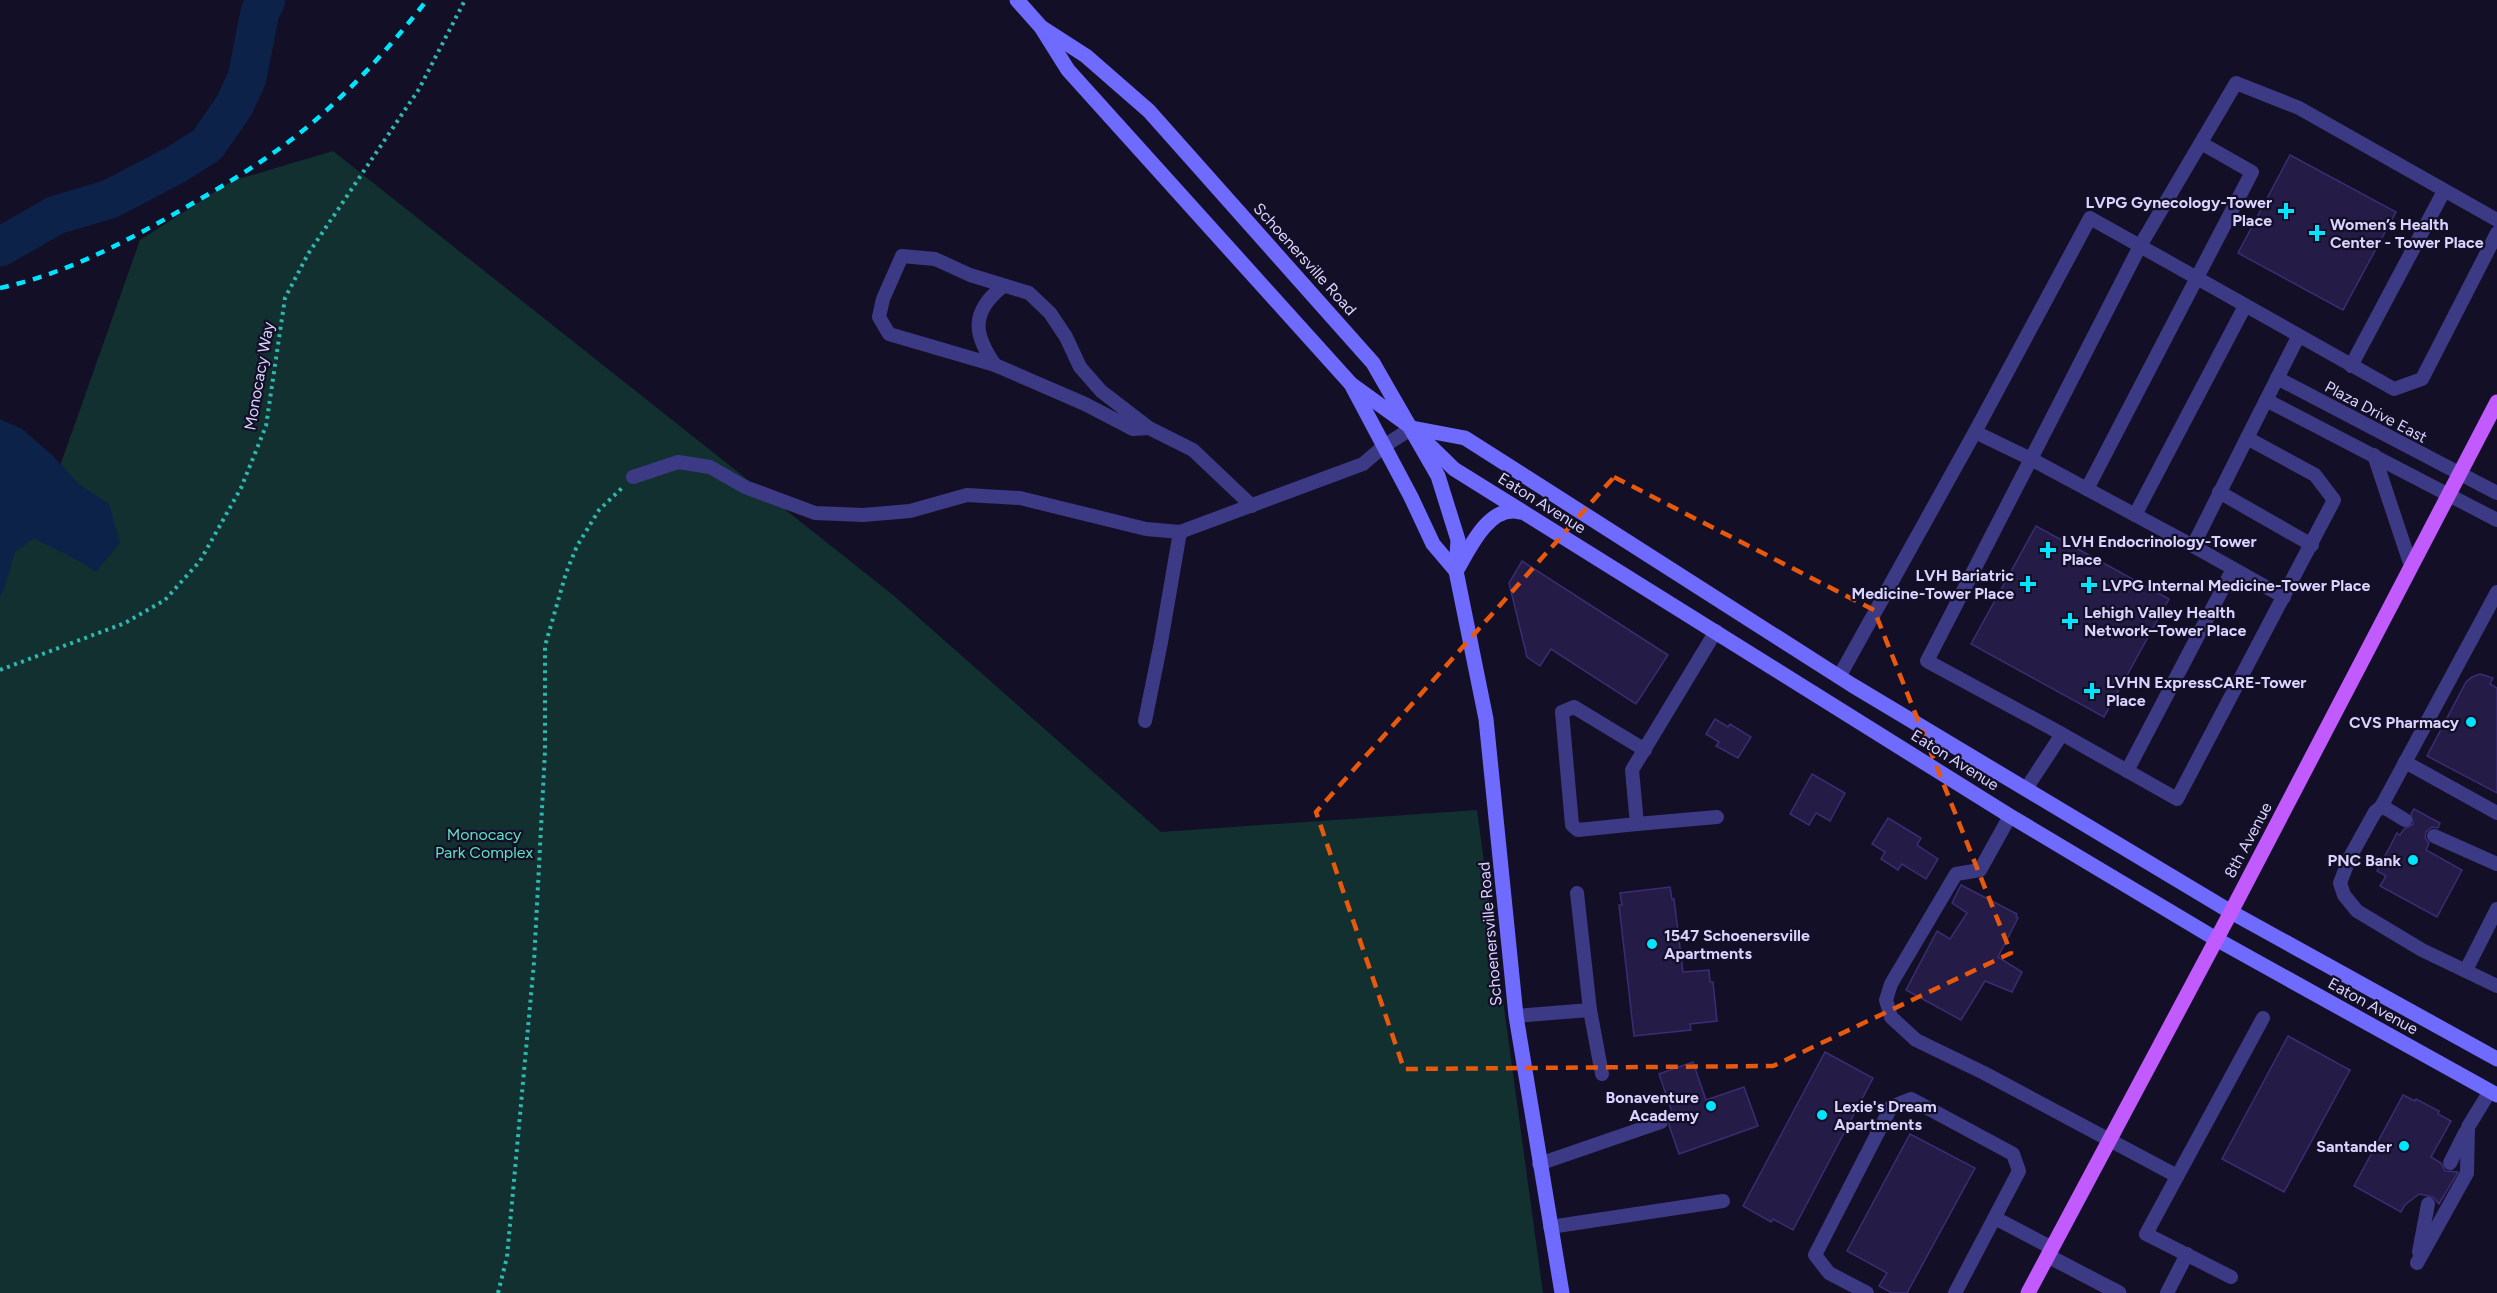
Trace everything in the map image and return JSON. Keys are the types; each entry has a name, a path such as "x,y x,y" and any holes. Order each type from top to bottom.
{"main road":[{"name":"8th Avenue","path":"2028,1293 2231,912 2497,402"}],"street":[{"name":"Schoenersville Road","path":"1017,0 1041,27 1068,70 1351,384 1412,496 1433,544 1456,571"},
{"name":"Schoenersville Road","path":"1041,27 1086,56 1149,111 1373,363 1438,476 1458,540 1456,571 1488,729 1516,1016 1562,1293"},
{"name":"Eaton Avenue","path":"1351,384 1412,428 1454,469 1520,512 1716,631 2010,816 2216,939 2493,1093"},
{"name":"Eaton Avenue","path":"1412,428 1465,438 1839,677 2231,912 2497,1059"},
{"path":"1456,571 1475,538 1484,528 1496,517 1512,510 1520,512"},
{"path":"2050,1252 2119,1293"}],"lane":[{"path":"2247,438 2315,476 2334,500 2176,799 1927,661 2140,246 2236,83 2299,108 2497,220"},
{"path":"2087,489 2252,172 2201,143"},
{"path":"2351,366 2444,190"},
{"path":"1839,677 1976,432 2090,218 2394,389 2422,380 2497,233"},
{"path":"1149,428 1133,429 1085,404 995,365 889,334 879,317 883,299 902,256 935,259 1002,287 1029,293 1050,313 1066,337 1080,367 1101,391 1149,428 1193,450 1252,506"},
{"path":"995,365 978,337 978,316 990,297 1002,287"},
{"path":"2135,515 2245,306"},
{"path":"2193,546 2298,337"},
{"name":"Plaza Drive East","path":"2277,378 2497,493"},
{"path":"2266,400 2497,520"},
{"path":"633,477 678,462 710,467 745,487 815,513 863,515 910,511 967,495 1020,498 1146,529 1180,532 1363,464 1384,446 1412,428"},
{"path":"1976,432 2031,459 2284,597"},
{"path":"2374,455 2411,566"},
{"path":"2219,492 2312,545"},
{"path":"1145,721 1180,532"},
{"path":"2127,771 2233,569"},
{"path":"2497,592 2405,762 2384,808 2364,830 2340,883 2344,895 2357,910 2422,950 2497,986"},
{"path":"1637,824 1632,770 1716,631"},
{"path":"1645,750 1574,707 1562,712 1572,825 1578,830 1717,817"},
{"path":"2026,789 2062,734"},
{"path":"2405,762 2497,813"},
{"path":"2384,808 2405,820"},
{"path":"2010,816 1980,870 1956,874 1891,984 1886,1000 1891,1017 1916,1040 1984,1073 2109,1142 2177,1176"},
{"path":"2434,836 2497,864"},
{"path":"1577,893 1590,1010 1602,1074"},
{"path":"2466,970 2497,909"},
{"path":"1516,1016 1590,1010"},
{"path":"2231,1277 2146,1234 2263,1018"},
{"path":"2450,1163 2468,1127 2493,1093"},
{"path":"1867,1293 1829,1273 1815,1255 1891,1107 1911,1099 2013,1154 2019,1170 1955,1293"},
{"path":"1539,1164 1661,1122"},
{"path":"2428,1204 2417,1263 2467,1173 2468,1127"},
{"path":"1550,1227 1723,1201"},
{"path":"1995,1218 2050,1252"},
{"path":"2167,1293 2187,1254"}],"path":[{"name":"Monocacy Way","path":"0,670 124,623 165,600 200,561 241,488 266,426 285,298 308,254 419,89 465,0"},
{"path":"498,1293 507,1257 534,962 545,751 545,646 566,573 577,546 599,510 633,477"}],"highlighted area":[{"path":"1614,477 1874,610 2011,953 1773,1066 1404,1069 1316,812"}],"green space":[{"name":"Monocacy Park Complex","path":"333,151 893,595 1161,832 1477,810 1543,1293 0,1293 0,549 60,466 140,240 232,181"}],"water":[{"path":"0,419 22,429 51,454 80,485 109,504 120,543 96,572 34,538 15,552 4,590 0,596"}],"building":[{"name":"Women’s Health Center - Tower Place","path":"2290,155 2396,212 2343,310 2238,253"},
{"name":"Lehigh Valley Health Network–Tower Place","path":"2036,526 2169,599 2104,717 1971,644"},
{"path":"1522,561 1668,655 1636,704 1551,649 1540,666 1527,657 1509,583"},
{"name":"CVS Pharmacy","path":"2480,674 2493,678 2490,684 2497,688 2497,793 2427,756 2466,682"},
{"path":"1715,719 1728,727 1730,724 1751,737 1738,758 1716,746 1719,742 1706,734"},
{"path":"1812,774 1845,793 1830,821 1816,813 1809,825 1790,814"},
{"name":"PNC Bank","path":"2414,809 2440,823 2438,828 2432,827 2426,832 2425,838 2429,843 2426,850 2462,870 2437,917 2380,886 2386,876 2377,871 2397,833 2400,835 2404,829 2413,824 2411,814"},
{"path":"1888,818 1921,838 1917,845 1938,859 1926,879 1902,864 1898,870 1881,859 1885,852 1872,844"},
{"path":"1961,885 2017,914 2018,918 1998,957 2022,972 2012,992 1985,981 1961,1020 1906,990 1937,931 1950,939 1967,913 1952,903"},
{"name":"1547 Schoenersville Apartments","path":"1670,887 1672,899 1674,899 1683,972 1709,970 1710,982 1713,982 1717,1021 1690,1024 1691,1030 1634,1036 1619,905 1622,905 1620,893"},
{"path":"2288,1036 2350,1070 2284,1192 2222,1159"},
{"name":"Lexie's Dream Apartments","path":"1825,1052 1873,1078 1793,1230 1773,1219 1771,1222 1743,1206"},
{"name":"Bonaventure Academy","path":"1693,1062 1706,1100 1744,1087 1758,1126 1679,1154 1666,1114 1672,1112 1659,1074"},
{"path":"2403,1095 2439,1111 2438,1114 2451,1121 2431,1157 2441,1163 2445,1171 2458,1172 2439,1204 2433,1197 2419,1194 2405,1205 2401,1212 2354,1186"},
{"path":"1910,1134 1975,1168 1907,1293 1892,1293 1879,1286 1887,1273 1847,1251"}],"waterway":[{"path":"0,247 56,215 110,199 175,165 207,145 234,106 247,78 260,12 266,0"}],"railway":[{"path":"0,288 44,276 107,250 195,202 263,160 338,100 375,62 427,0"}],"place":[{"name":"LVPG Gynecology-Tower Place","path":"2286,211"},
{"name":"Women’s Health Center - Tower Place","path":"2317,233"},
{"name":"LVH Endocrinology-Tower Place","path":"2048,550"},
{"name":"LVH Bariatric Medicine-Tower Place","path":"2028,584"},
{"name":"LVPG Internal Medicine-Tower Place","path":"2089,585"},
{"name":"Lehigh Valley Health Network–Tower Place","path":"2070,621"},
{"name":"LVHN ExpressCARE-Tower Place","path":"2092,691"},
{"name":"CVS Pharmacy","path":"2471,722"},
{"name":"PNC Bank","path":"2413,860"},
{"name":"1547 Schoenersville Apartments","path":"1652,944"},
{"name":"Bonaventure Academy","path":"1711,1106"},
{"name":"Lexie's Dream Apartments","path":"1822,1115"},
{"name":"Santander","path":"2404,1146"}]}
